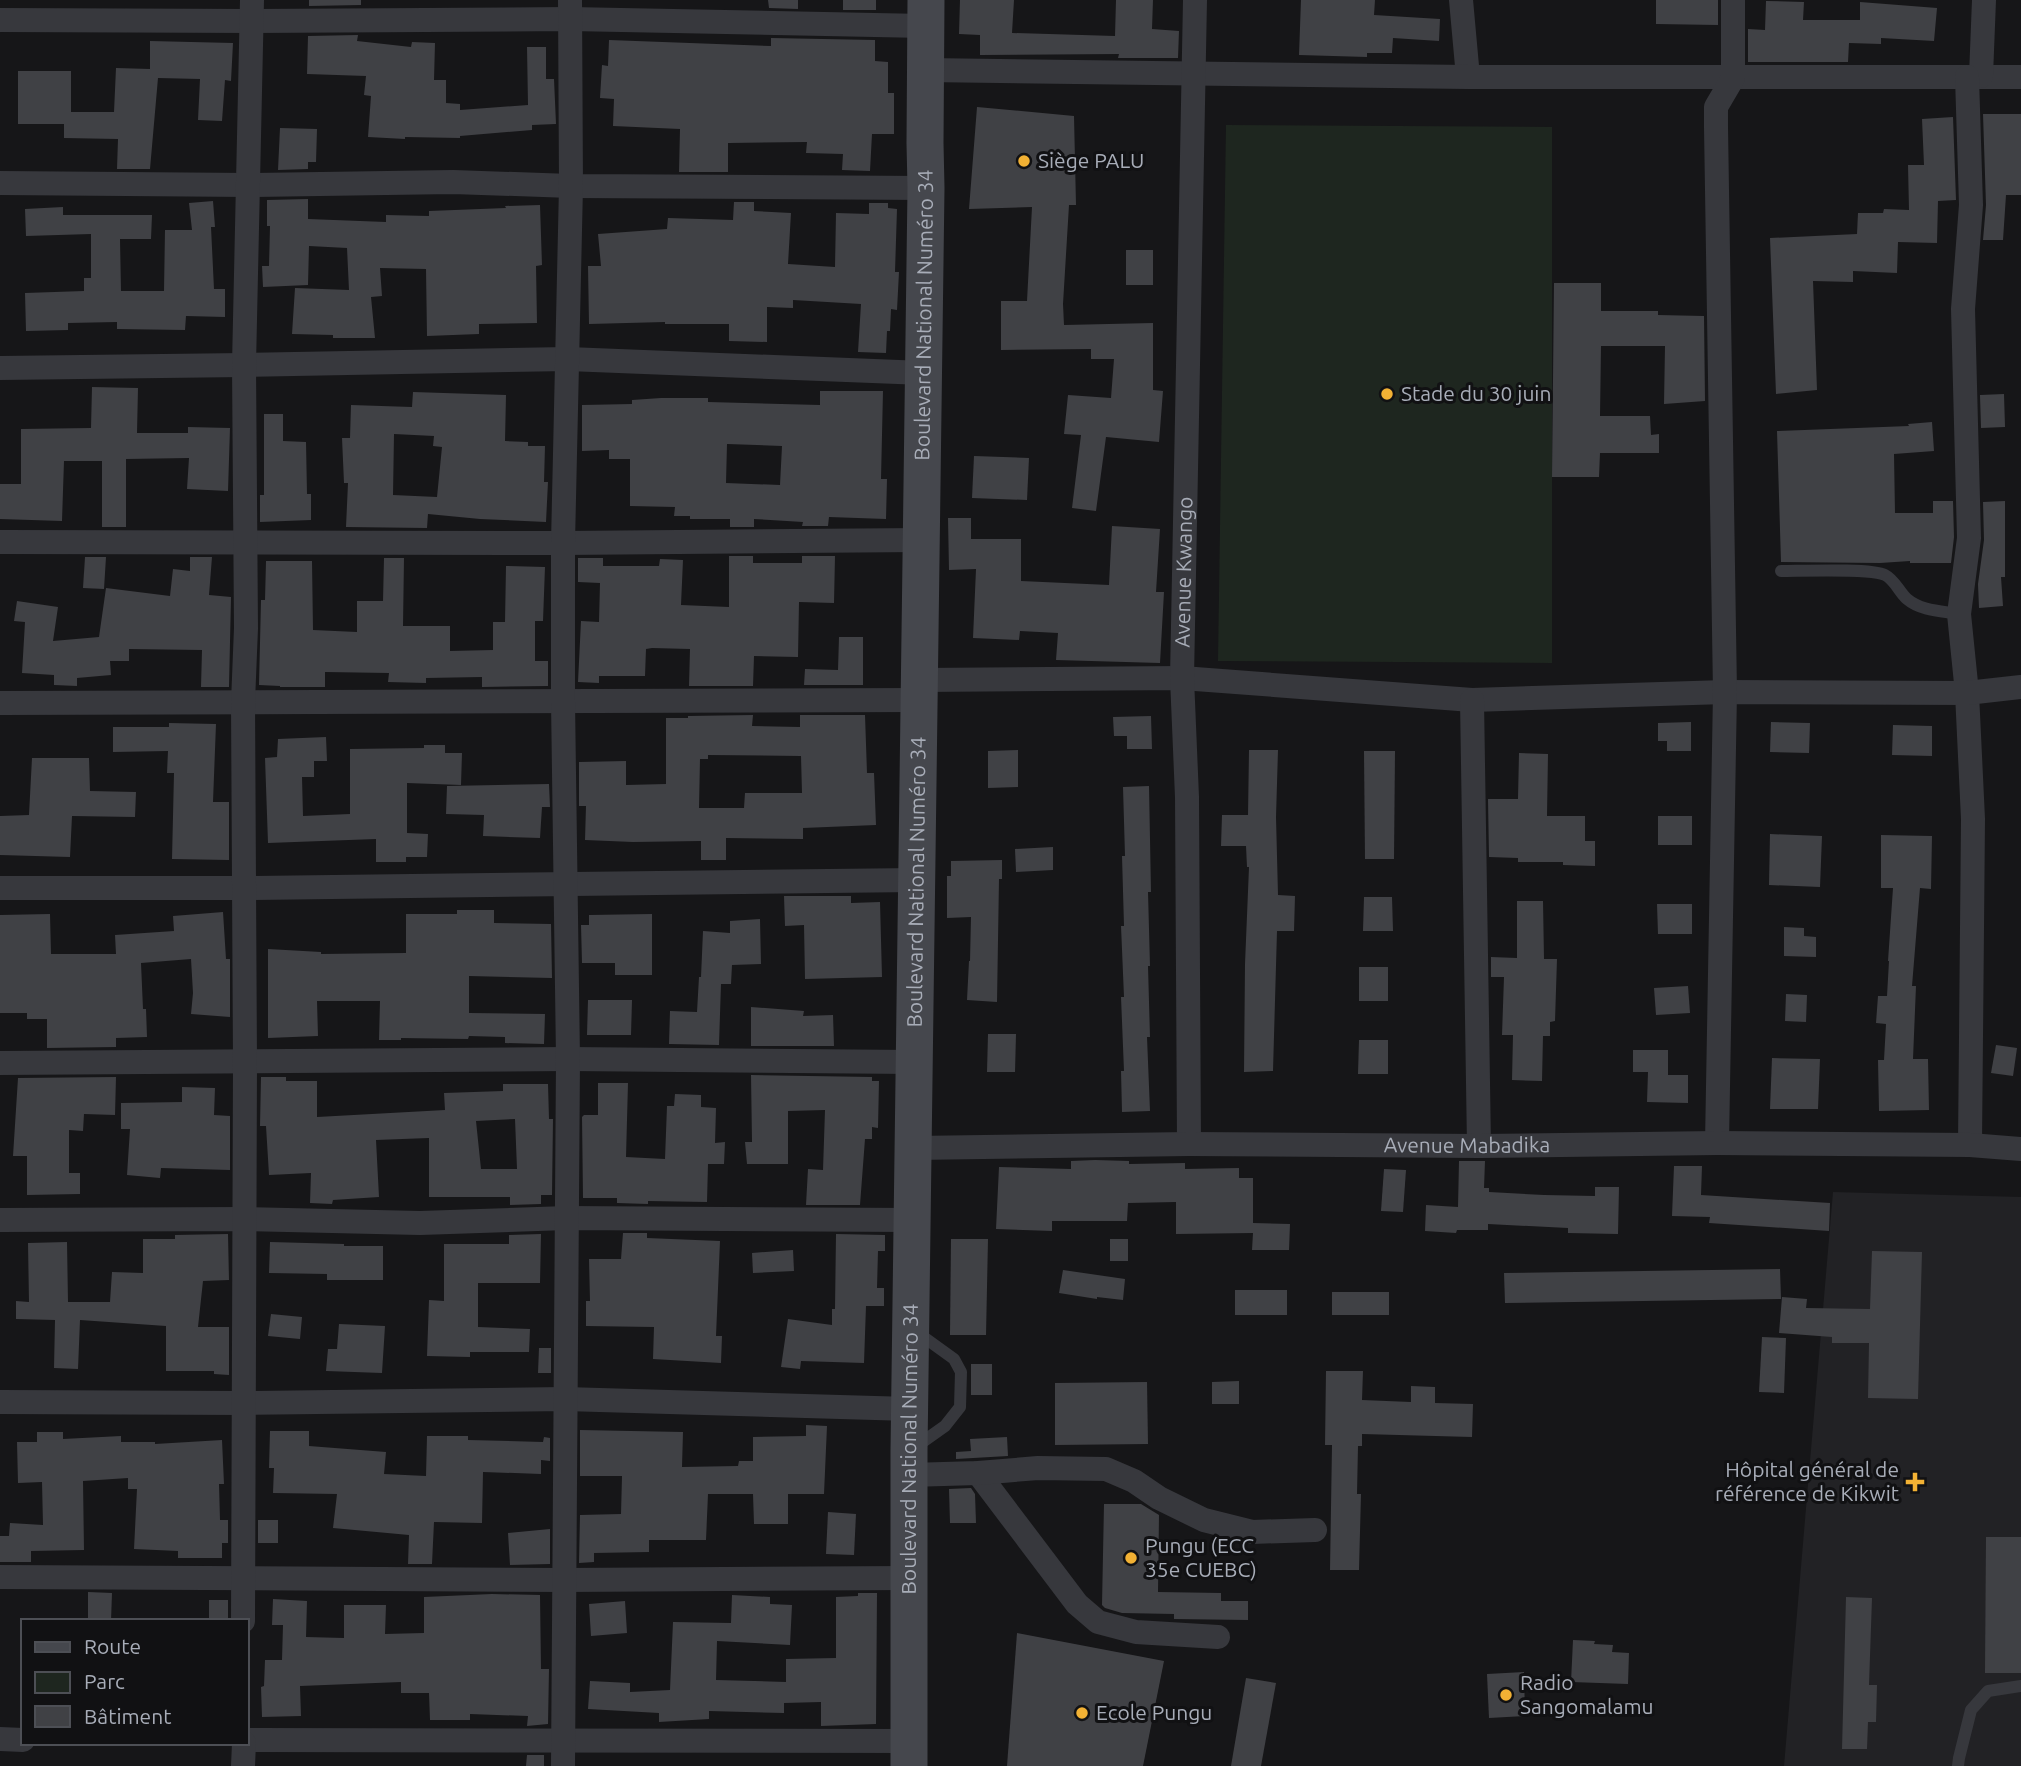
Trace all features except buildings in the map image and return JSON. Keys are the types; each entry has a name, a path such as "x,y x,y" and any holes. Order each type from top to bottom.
{"main road":[{"name":"Boulevard National Numéro 34","path":"910,1753 909,1463 924,373 926,13"}],"street":[{"name":"Avenue Kwango","path":"1189,1144 1187,797 1182,678 1195,0"},
{"path":"1461,0 1468,78"},
{"path":"1717,1143 1726,692 1716,107 1733,78 1733,0"},
{"path":"1970,1145 1973,819 1967,693 1959,614 1969,538 1963,309 1971,205 1974,76 1984,0"},
{"path":"562,1766 568,1059 563,543 571,186 570,10"},
{"path":"243,1619 243,702 246,628 244,365 252,11"},
{"path":"0,20 252,11 926,13"},
{"path":"925,70 1468,78 2021,76"},
{"path":"0,183 249,185 453,182 571,186 926,188"},
{"path":"0,368 568,359 924,373"},
{"path":"0,542 563,543 922,540"},
{"path":"0,703 563,701 920,690 1182,678 1472,700 1726,692 1967,693 2021,687"},
{"path":"1472,700 1479,1146"},
{"path":"0,888 244,888 917,880"},
{"path":"0,1063 568,1059 914,1062"},
{"name":"Avenue Mabadika","path":"914,1148 1189,1144 1479,1146 1717,1143 1970,1145 2021,1149"},
{"path":"0,1220 245,1219 420,1223 567,1218 913,1220"},
{"path":"0,1402 244,1403 565,1399 910,1409"},
{"path":"909,1463 978,1473 1038,1468 1106,1469 1134,1481 1158,1498 1205,1520 1252,1532 1315,1530"},
{"path":"978,1473 1077,1604 1098,1622 1136,1632 1218,1637"},
{"path":"0,1577 565,1580 909,1578"},
{"path":"0,1740 21,1740"},
{"path":"248,1742 562,1740 910,1753"},
{"path":"243,1766 245,1745"}],"lane":[{"path":"1781,571 1884,574 1907,599 1923,608 1959,614"},
{"path":"909,1463 960,1407 961,1371 954,1359 912,1328"},
{"path":"1958,1766 1971,1710 1988,1691 2021,1686"}],"shaded area":[{"name":"Hôpital général de référence de Kikwit","path":"1833,1192 2021,1197 2021,1766 1784,1766"}],"green space":[{"name":"Stade du 30 juin","path":"1226,125 1552,127 1552,663 1218,661"}],"place":[{"name":"Siège PALU","path":"1024,161"},
{"name":"Stade du 30 juin","path":"1387,394"},
{"name":"Hôpital général de référence de Kikwit","path":"1915,1482"},
{"name":"Pungu (ECC 35e CUEBC)","path":"1131,1558"},
{"name":"Radio Sangomalamu","path":"1506,1695"},
{"name":"Ecole Pungu","path":"1082,1713"}]}
